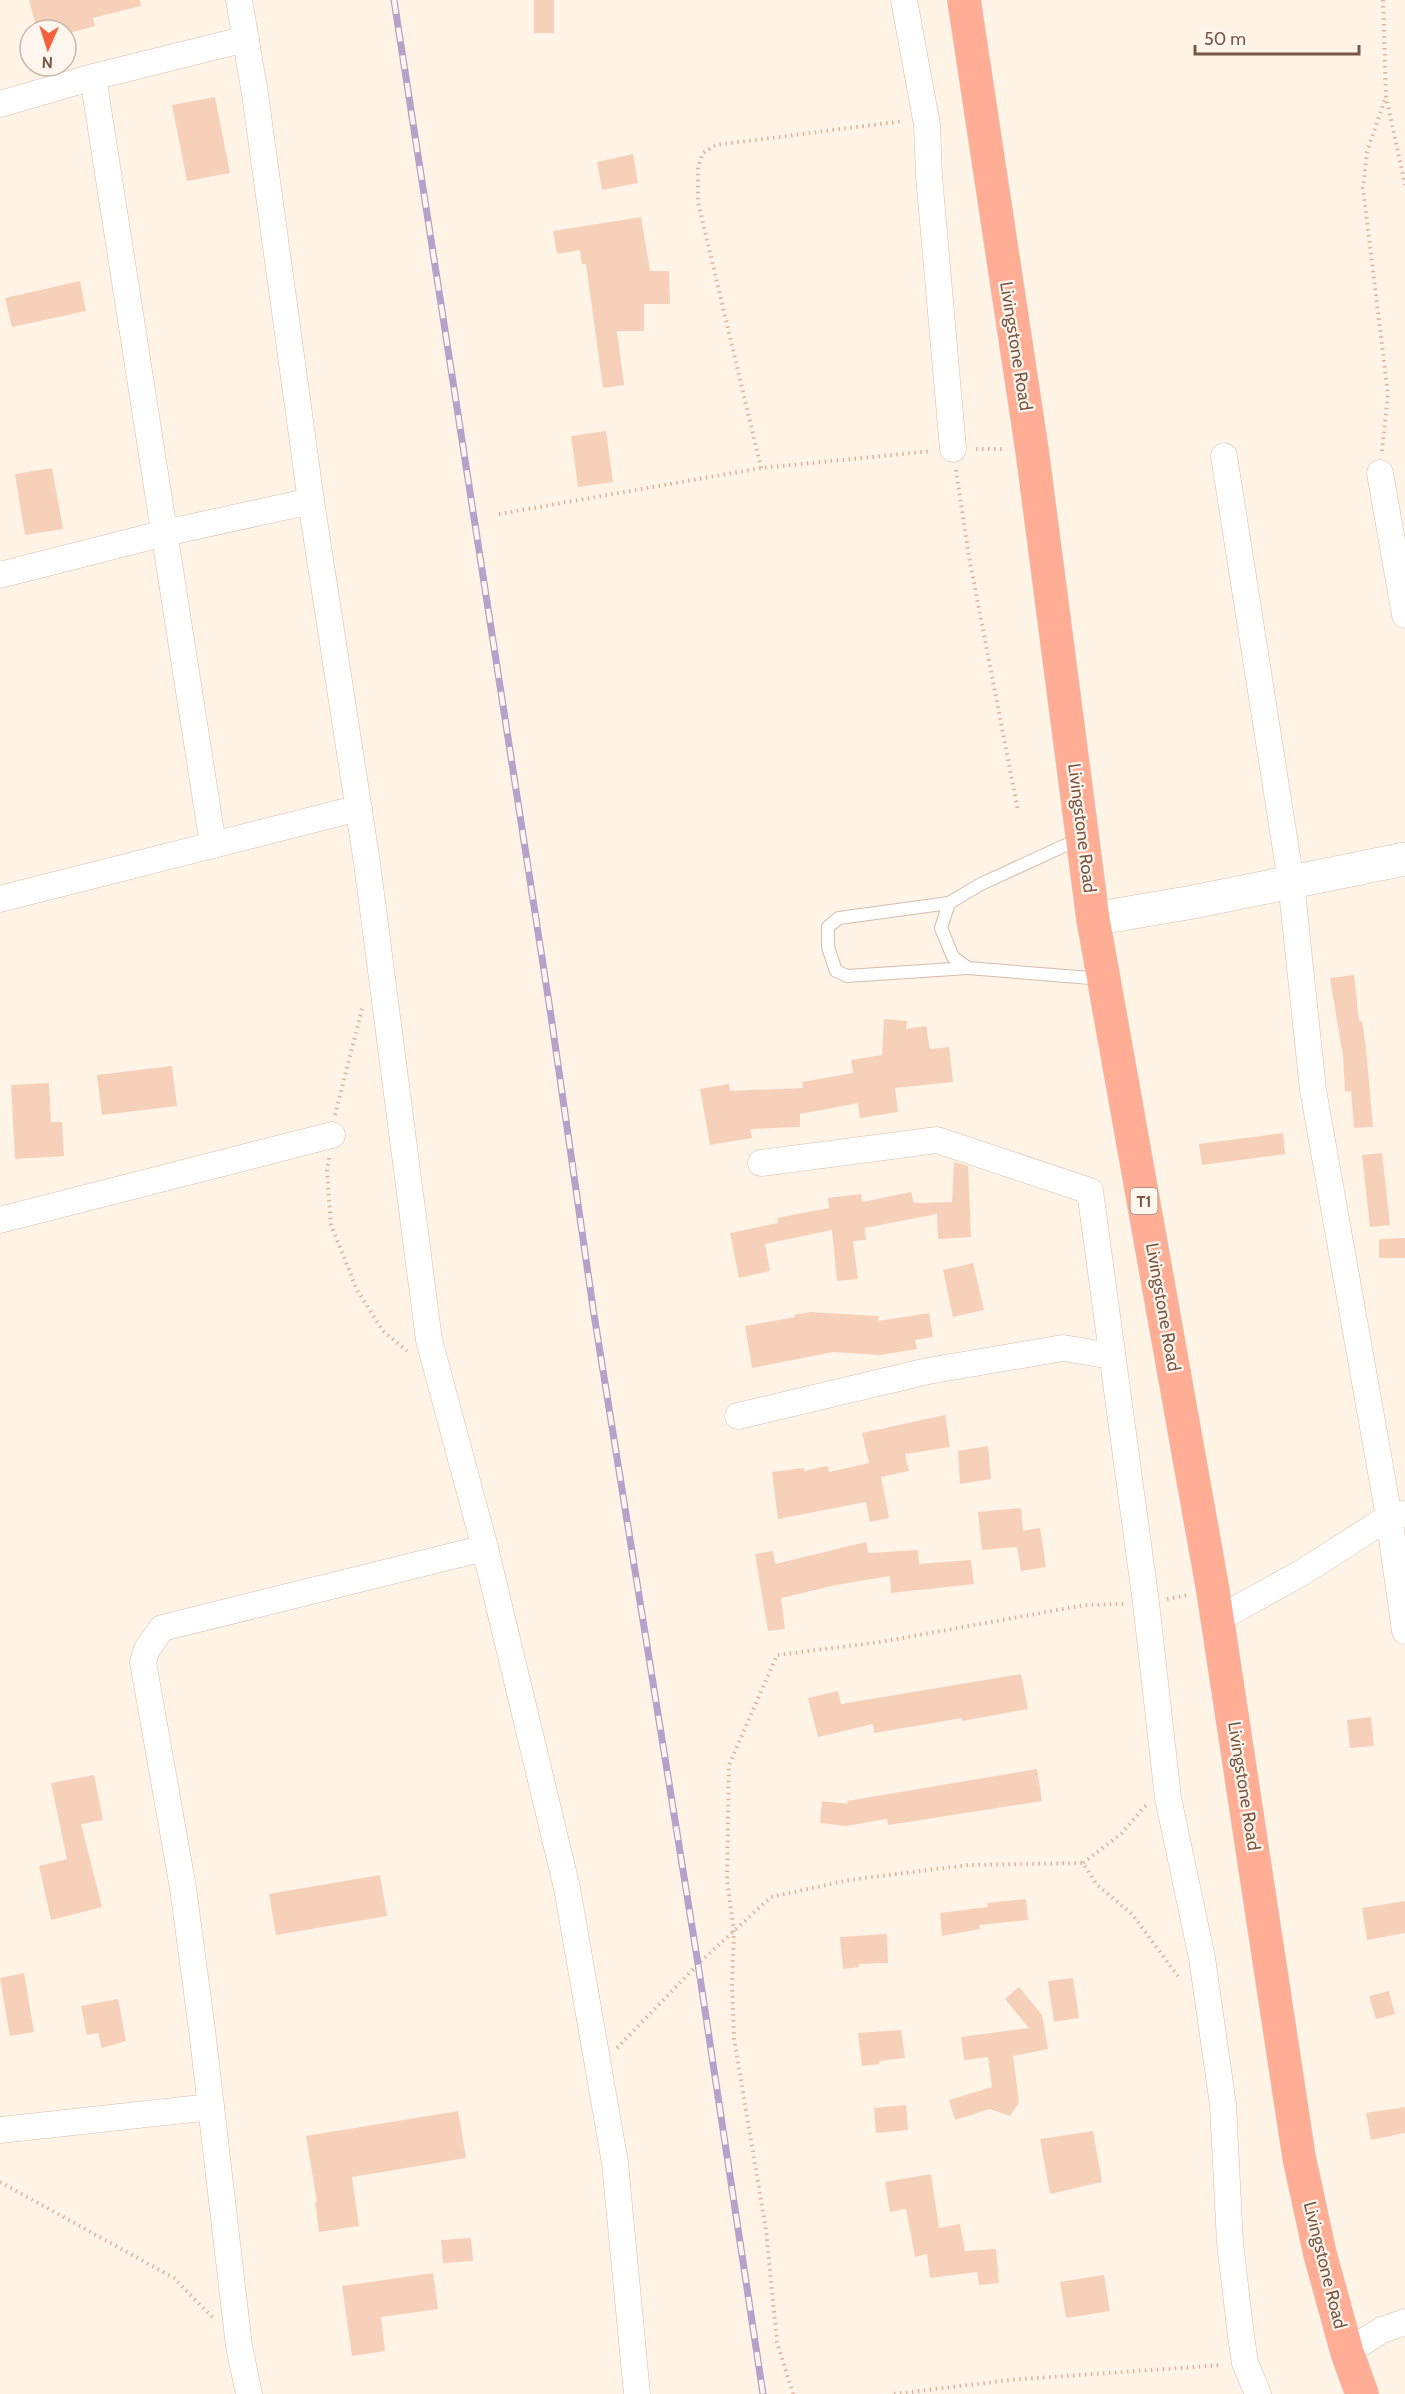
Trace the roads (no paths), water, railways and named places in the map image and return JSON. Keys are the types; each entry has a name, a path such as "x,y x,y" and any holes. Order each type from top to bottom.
{"highway":[{"name":"Livingstone Road","path":"964,0 1032,450 1094,919 1216,1605 1299,2157 1320,2254 1347,2352 1362,2394"}],"street":[{"path":"239,0 311,501 359,808 429,1340 485,1548 567,1888 615,2163 637,2394"},
{"path":"904,0 926,116 935,258 953,449"},
{"path":"0,104 93,77 246,39"},
{"path":"93,77 213,844"},
{"path":"1224,456 1291,882 1313,1090 1397,1515 1405,1631"},
{"path":"1380,473 1405,615"},
{"path":"0,575 165,533 311,501"},
{"path":"0,899 359,808"},
{"path":"1094,919 1405,859"},
{"path":"0,1220 332,1136"},
{"path":"761,1163 937,1140 1090,1191 1146,1603 1168,1798 1202,1958 1223,2105 1230,2243 1245,2363 1258,2394"},
{"path":"738,1416 928,1371 1063,1348 1112,1356"},
{"path":"1216,1605 1266,1594 1397,1515"},
{"path":"249,2394 239,2346 183,1888 143,1662 147,1649 162,1628 485,1548"},
{"path":"0,2130 211,2107"},
{"path":"1347,2352 1382,2330 1405,2322"}],"lane":[{"path":"1083,837 981,884 949,903 839,918 828,927 828,946 836,970 847,976 968,968 1104,979"},
{"path":"949,903 941,928 953,957 968,968"}],"railway":[{"path":"394,0 551,1016 593,1308 698,1964 763,2394"}]}
